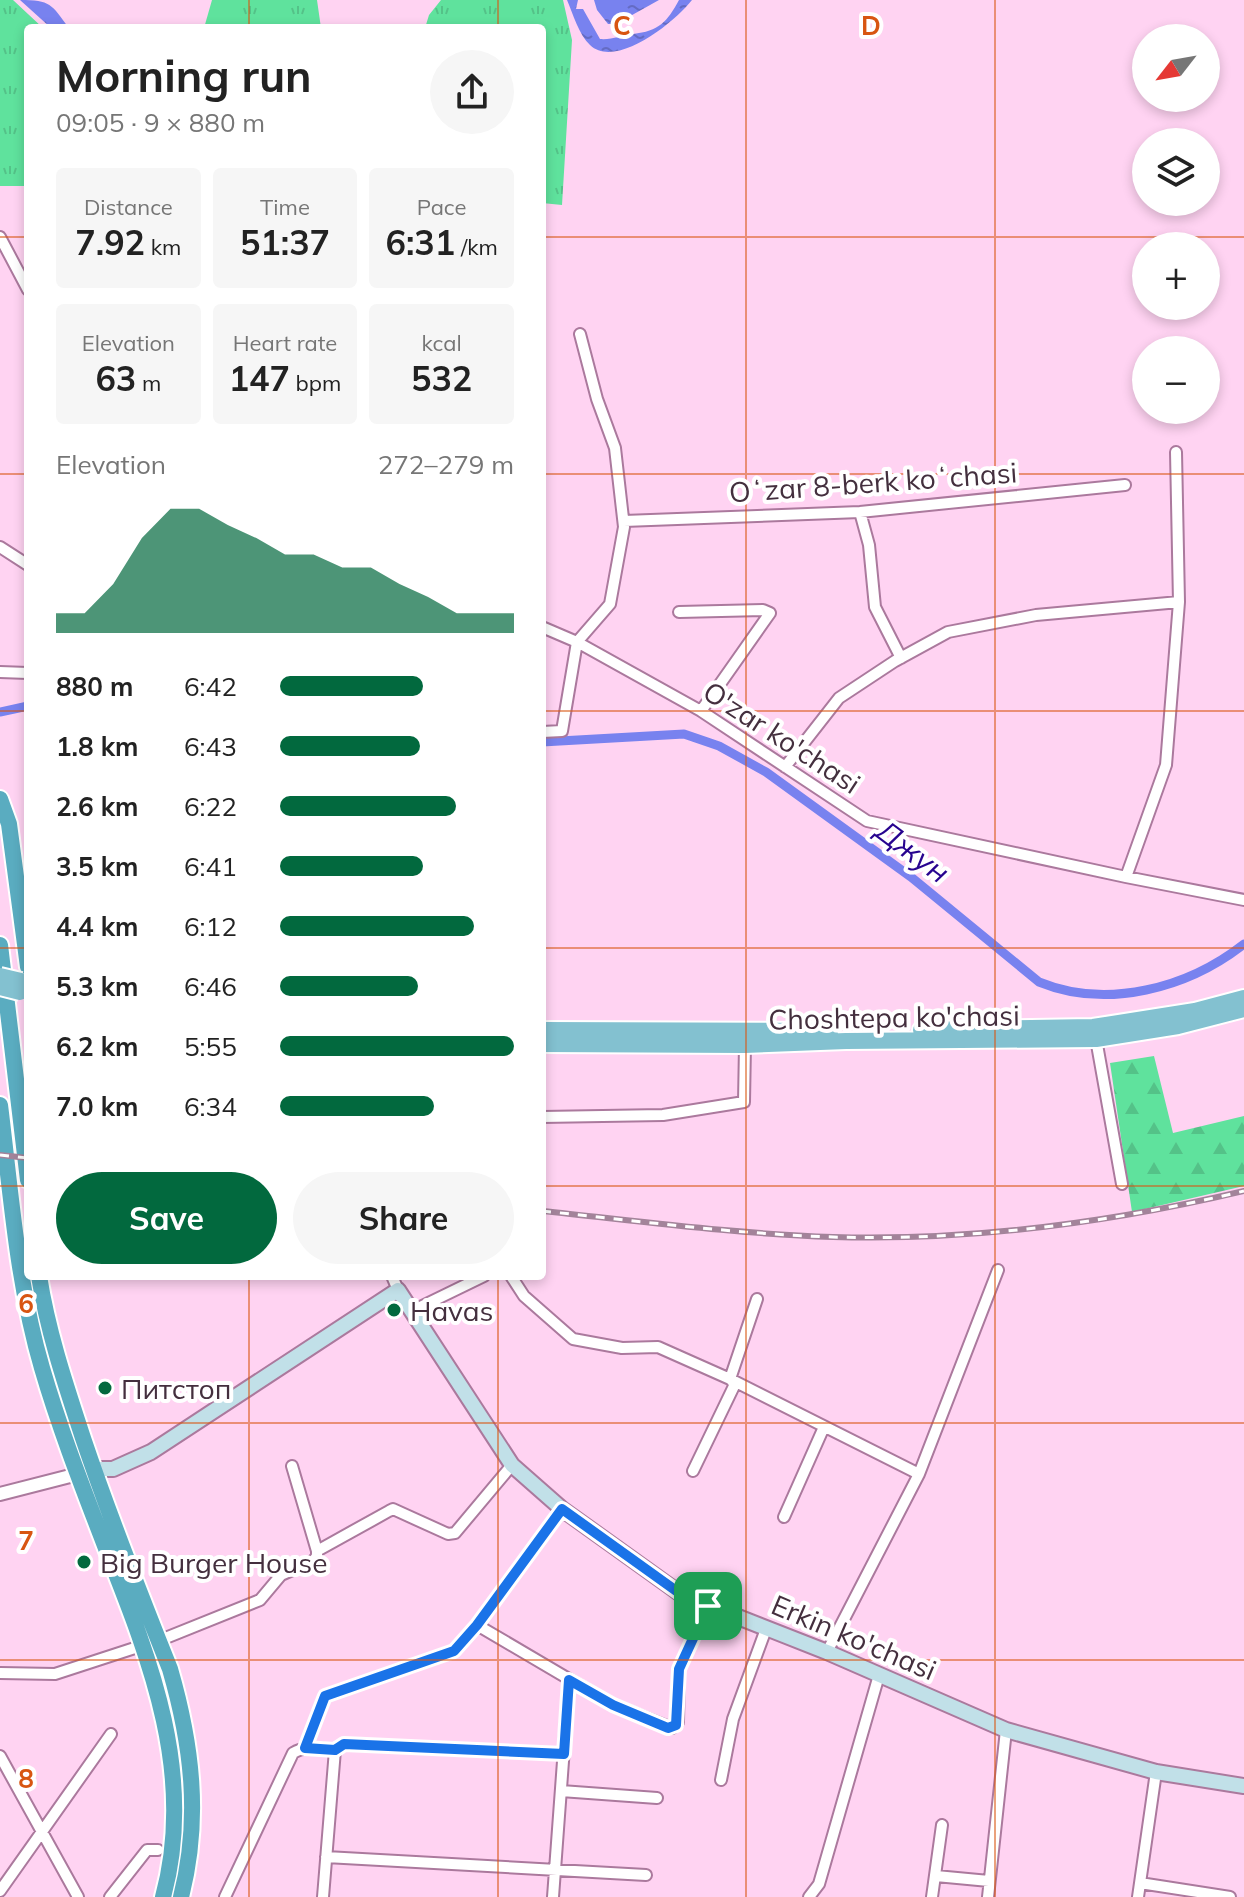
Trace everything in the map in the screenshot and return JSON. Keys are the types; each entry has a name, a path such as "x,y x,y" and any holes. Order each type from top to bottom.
{"highway":[{"path":"0,799 9,824 24,973"},
{"path":"0,945 24,1146"},
{"path":"0,1105 27,1303 42,1368 86,1472 151,1643 179,1700 194,1791 193,1821 181,1897"},
{"path":"40,1280 86,1472"},
{"path":"151,1643 175,1792 173,1848 163,1897"}],"main road":[{"path":"0,976 24,983"},
{"path":"0,987 24,983"},
{"name":"Choshtepa ko'chasi","path":"546,1044 1074,1028 1179,1014 1244,998"},
{"name":"Choshtepa ko'chasi","path":"546,1030 745,1045 1096,1039 1178,1026 1244,1009"},
{"path":"86,1472 113,1469 151,1452 395,1283"},
{"name":"Erkin ko'chasi","path":"395,1283 512,1465 562,1509 682,1595 827,1652 1006,1730 1156,1772 1244,1786"}],"street":[{"path":"0,237 24,282"},
{"path":"546,732 562,731 577,642 610,604 624,521 615,448 597,399 580,334"},
{"path":"1126,877 1166,765 1179,602 1176,452"},
{"name":"Oʻzar 8-berk koʻchasi","path":"624,521 860,512 1125,485"},
{"path":"860,512 869,545 875,607 901,658"},
{"path":"0,547 24,562"},
{"path":"785,767 839,698 948,632 1036,615 1179,602"},
{"path":"679,612 763,610 770,613 701,711"},
{"name":"O'zar ko'chasi","path":"546,629 577,642 701,711 867,821 1244,900"},
{"path":"0,672 24,673"},
{"path":"1096,1039 1122,1184"},
{"path":"546,1117 663,1115 744,1102 745,1045"},
{"path":"827,1652 919,1474 998,1270"},
{"path":"412,1311 476,1280"},
{"path":"514,1280 524,1296 573,1339 622,1348 658,1347 730,1379 919,1474"},
{"path":"730,1379 757,1299"},
{"path":"693,1471 735,1384 730,1379"},
{"path":"784,1517 824,1427"},
{"path":"317,1551 328,1542 393,1509 448,1534 455,1533 512,1465"},
{"path":"0,1673 55,1674 151,1643 260,1600 281,1575 313,1561 317,1556 292,1466"},
{"path":"0,1494 86,1472"},
{"path":"305,1748 325,1696 454,1651 477,1625 562,1509"},
{"path":"477,1625 613,1705 668,1728 678,1722 679,1669 708,1606"},
{"path":"721,1780 733,1719 766,1629"},
{"path":"809,1897 819,1884 879,1675"},
{"path":"553,1897 569,1680"},
{"path":"988,1897 1006,1730"},
{"path":"0,1891 111,1734"},
{"path":"225,1897 293,1753 305,1748 335,1750 344,1744 564,1754"},
{"path":"323,1897 335,1750"},
{"path":"0,1756 78,1897"},
{"path":"1138,1897 1156,1772"},
{"path":"561,1791 657,1798"},
{"path":"932,1897 942,1825"},
{"path":"110,1897 147,1850 158,1850"},
{"path":"326,1857 646,1875"},
{"path":"936,1876 989,1881"},
{"path":"1140,1883 1230,1897"}],"green space":[{"path":"0,0 13,0 39,24 24,24 24,186 0,186"},
{"path":"212,0 317,0 320,24 205,24"},
{"path":"441,0 563,0 572,40 562,205 546,203 546,24 426,24"},
{"path":"1154,1056 1173,1133 1244,1116 1244,1186 1132,1212 1110,1063"}],"water":[{"path":"20,0 49,5 66,24 47,24"},
{"path":"567,0 578,0 576,9 583,9 600,39 604,39 656,28 666,20 679,0 692,0 645,40 615,51 601,51 586,41"},
{"path":"594,0 659,0 616,24 608,24 597,10"}],"waterway":[{"name":"Джун","path":"0,712 24,707"},
{"name":"Джун","path":"546,742 684,734 719,746 766,772 911,877 1039,982 1065,990 1092,994 1146,990 1198,972 1244,944"}],"railway":[{"path":"0,1155 24,1158"},
{"path":"546,1211 760,1233 833,1237 937,1236 1091,1221 1244,1191"}],"place":[{"name":"Havas","path":"394,1310"},
{"name":"Питстоп","path":"105,1388"},
{"name":"Big Burger House","path":"84,1562"}],"route":[{"path":"562,1509 682,1595 708,1606 679,1669 678,1722 672,1728 613,1705 569,1680 564,1754 344,1744 335,1750 305,1748 325,1696 454,1651 477,1625 562,1509"}]}
